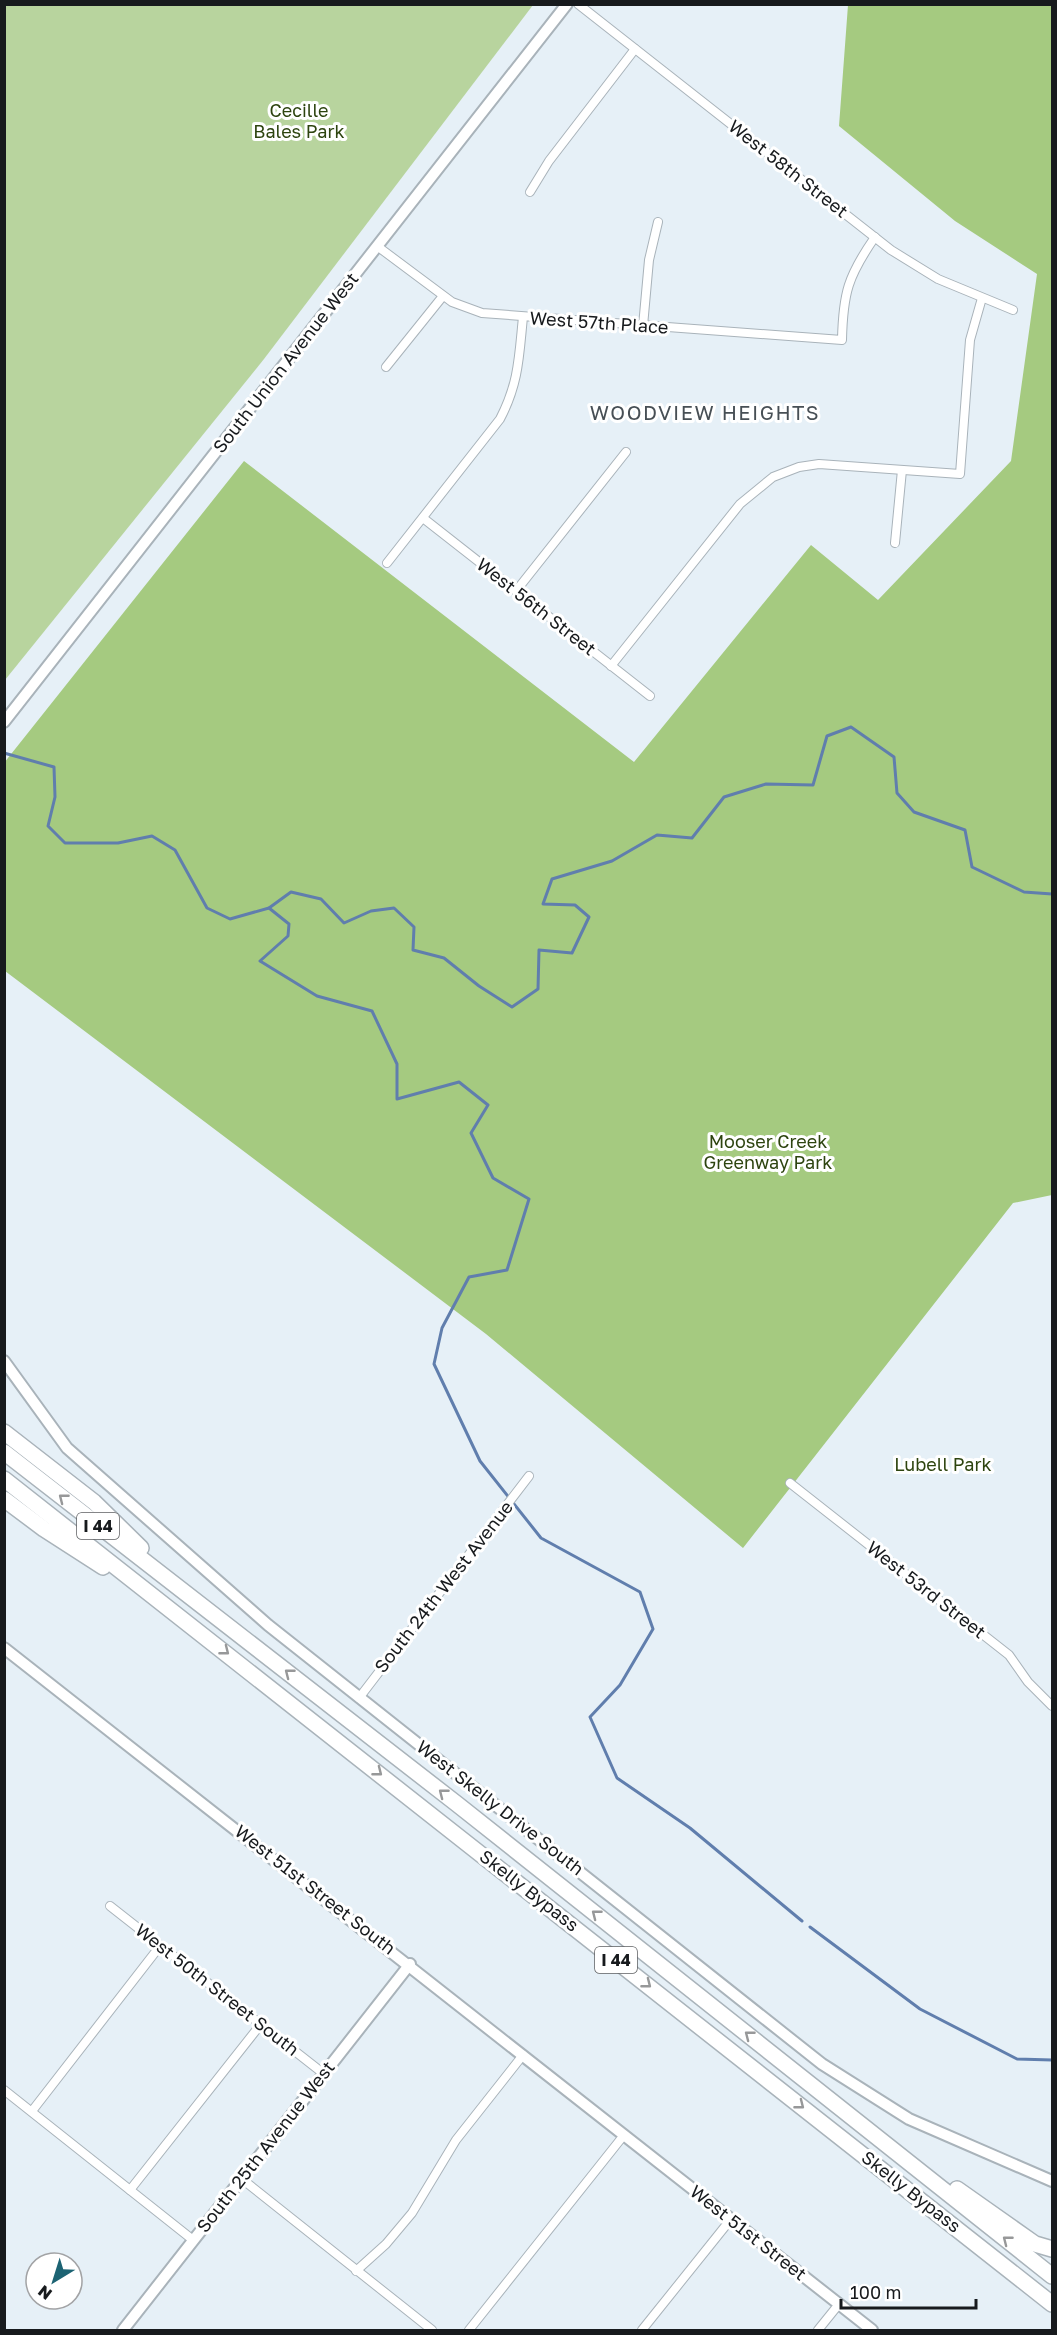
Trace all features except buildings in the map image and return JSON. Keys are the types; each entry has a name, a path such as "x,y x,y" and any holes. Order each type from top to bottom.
{"highway":[{"path":"4,1432 94,1502 193,1598"},
{"name":"Skelly Bypass","path":"4,1452 457,1804 1053,2276"},
{"name":"Skelly Bypass","path":"4,1479 1053,2304"},
{"path":"4,1499 44,1530 179,1615"},
{"path":"877,2137 1006,2222 1035,2244 1053,2249"}],"street":[{"name":"South Union Avenue West","path":"4,722 567,4"},
{"name":"West 58th Street","path":"578,4 875,237 919,268 1013,310"},
{"path":"530,192 549,161 635,49"},
{"path":"643,326 649,260 658,222"},
{"name":"West 57th Place","path":"377,246 443,296 472,311 523,317 842,340 845,298 850,276 875,237"},
{"path":"386,368 443,296"},
{"path":"611,666 729,516 762,483 788,471 809,465 960,474 970,340 982,297"},
{"path":"387,563 500,419 509,403 518,372 523,317"},
{"path":"516,591 626,452"},
{"path":"895,543 902,470"},
{"name":"West 56th Street","path":"423,518 650,696"},
{"name":"West Skelly Drive South","path":"4,1361 67,1448 268,1625 848,2082 909,2119 1053,2181"},
{"name":"South 24th West Avenue","path":"359,1698 529,1476"},
{"name":"West 53rd Street","path":"790,1483 1009,1654 1028,1682 1053,1706"},
{"name":"West 51st Street South","path":"4,1648 410,1964 624,2135"},
{"name":"West 50th Street South","path":"110,1906 324,2074"},
{"path":"32,2111 160,1946"},
{"name":"South 25th Avenue West","path":"123,2331 410,1964"},
{"path":"130,2190 261,2024"},
{"path":"356,2271 386,2244 412,2213 456,2140 523,2055"},
{"path":"4,2090 194,2240"},
{"path":"469,2331 624,2135"},
{"name":"West 51st Street","path":"624,2135 872,2331"},
{"path":"242,2179 432,2331"},
{"path":"642,2331 731,2219"},
{"path":"818,2331 839,2304"}],"green space":[{"name":"Cecille Bales Park","path":"5,4 533,5 264,359 5,680"},
{"name":"Mooser Creek Greenway Park","path":"848,5 1052,5 1052,1195 1013,1203 743,1548 486,1334 5,971 4,763 244,461 634,762 811,545 878,600 1011,461 1037,274 955,221 839,126"}],"waterway":[{"path":"4,753 54,767 55,797 48,826 65,843 118,843 152,836 175,850 207,908 230,919 269,908 291,892 321,899 344,923 371,911 394,908 414,927 413,950 444,958 479,986 512,1007 538,989 539,950 572,953 589,917 575,905 543,904 552,879 612,861 657,835 692,838 724,797 766,784 813,785 827,736 851,727 894,757 897,793 914,812 965,830 972,867 1024,892 1052,894"},
{"path":"269,908 289,924 288,936 260,961 317,996 372,1011 397,1064 397,1099 459,1082 488,1105 471,1133 493,1178 529,1199 507,1270 469,1277 442,1328 434,1364 480,1461 541,1538 640,1592 653,1629 620,1685 590,1717 617,1778 690,1828 802,1921"},
{"path":"810,1927 920,2009 1017,2059 1052,2060"}],"district":[{"name":"WOODVIEW HEIGHTS","path":"705,413"}],"park label":[{"name":"Lubell Park","path":"943,1465"}]}
